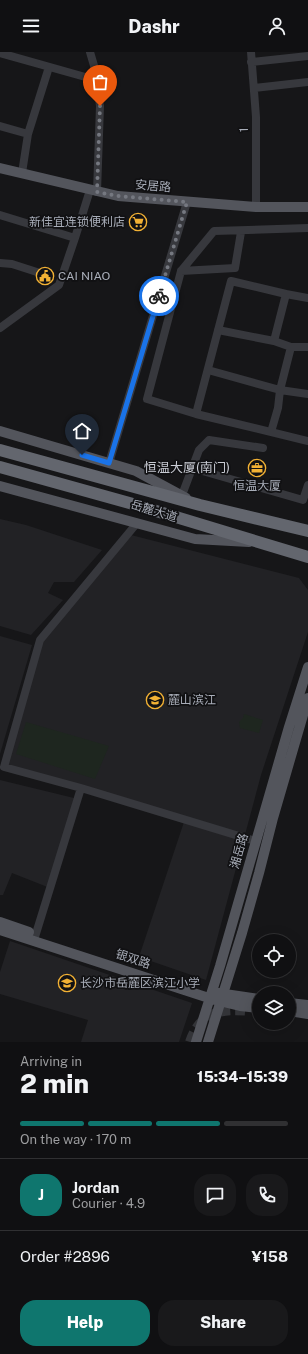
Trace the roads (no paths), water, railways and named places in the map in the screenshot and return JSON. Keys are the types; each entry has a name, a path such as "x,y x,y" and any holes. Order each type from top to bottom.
{"highway":[{"name":"岳麓大道","path":"0,450 200,505 308,531"},
{"name":"岳麓大道","path":"0,468 133,504 305,558"}],"main road":[{"name":"安居路","path":"0,168 118,196 256,207 308,207"},
{"path":"0,432 136,471 200,505"},
{"path":"0,486 195,539 259,543"},
{"name":"湘岳路","path":"196,1042 308,667"},
{"name":"湘岳路","path":"208,1042 259,874 273,818 308,698"},
{"name":"银双路","path":"0,922 35,937 222,998 240,1006 252,1007"},
{"name":"银双路","path":"0,930 35,937"},
{"name":"银双路","path":"222,998 252,999"},
{"path":"296,1004 308,1005"},
{"path":"296,1014 308,1014"},
{"path":"296,1015 308,1017"}],"street":[{"path":"0,328 59,285 75,238 94,191 100,106 95,69 90,52"},
{"name":"1","path":"250,52 256,117 256,207"},
{"path":"0,53 96,80"},
{"path":"251,62 308,56"},
{"path":"22,173 28,134 49,67"},
{"path":"254,88 308,82"},
{"path":"0,126 28,134"},
{"path":"109,463 187,202"},
{"path":"0,215 75,238"},
{"path":"308,228 214,231 181,271 147,399 196,414 308,441"},
{"path":"181,271 235,268 241,232"},
{"path":"0,263 12,264 43,274"},
{"path":"196,414 231,281 308,298"},
{"path":"274,341 286,294"},
{"path":"218,330 274,341 291,347 308,347"},
{"path":"271,432 278,408 280,390 291,347"},
{"path":"208,370 280,390 308,394"},
{"path":"182,496 198,450 209,440 264,448"},
{"path":"192,468 303,500 308,487"},
{"path":"137,523 40,640 4,767 81,788 255,841"},
{"path":"35,937 81,788"}],"tunnel":[{"path":"190,1042 194,1032 200,1024 213,1014 230,1010 250,1011"}],"place":[{"name":"新佳宜连锁便利店","path":"138,222"},
{"name":"CAI NIAO","path":"45,276"},
{"name":"恒温大厦","path":"257,468"},
{"name":"麓山滨江","path":"155,700"},
{"name":"长沙市岳麓区滨江小学","path":"67,983"}],"district":[{"name":"恒温大厦(南门)","path":"187,467"}]}
